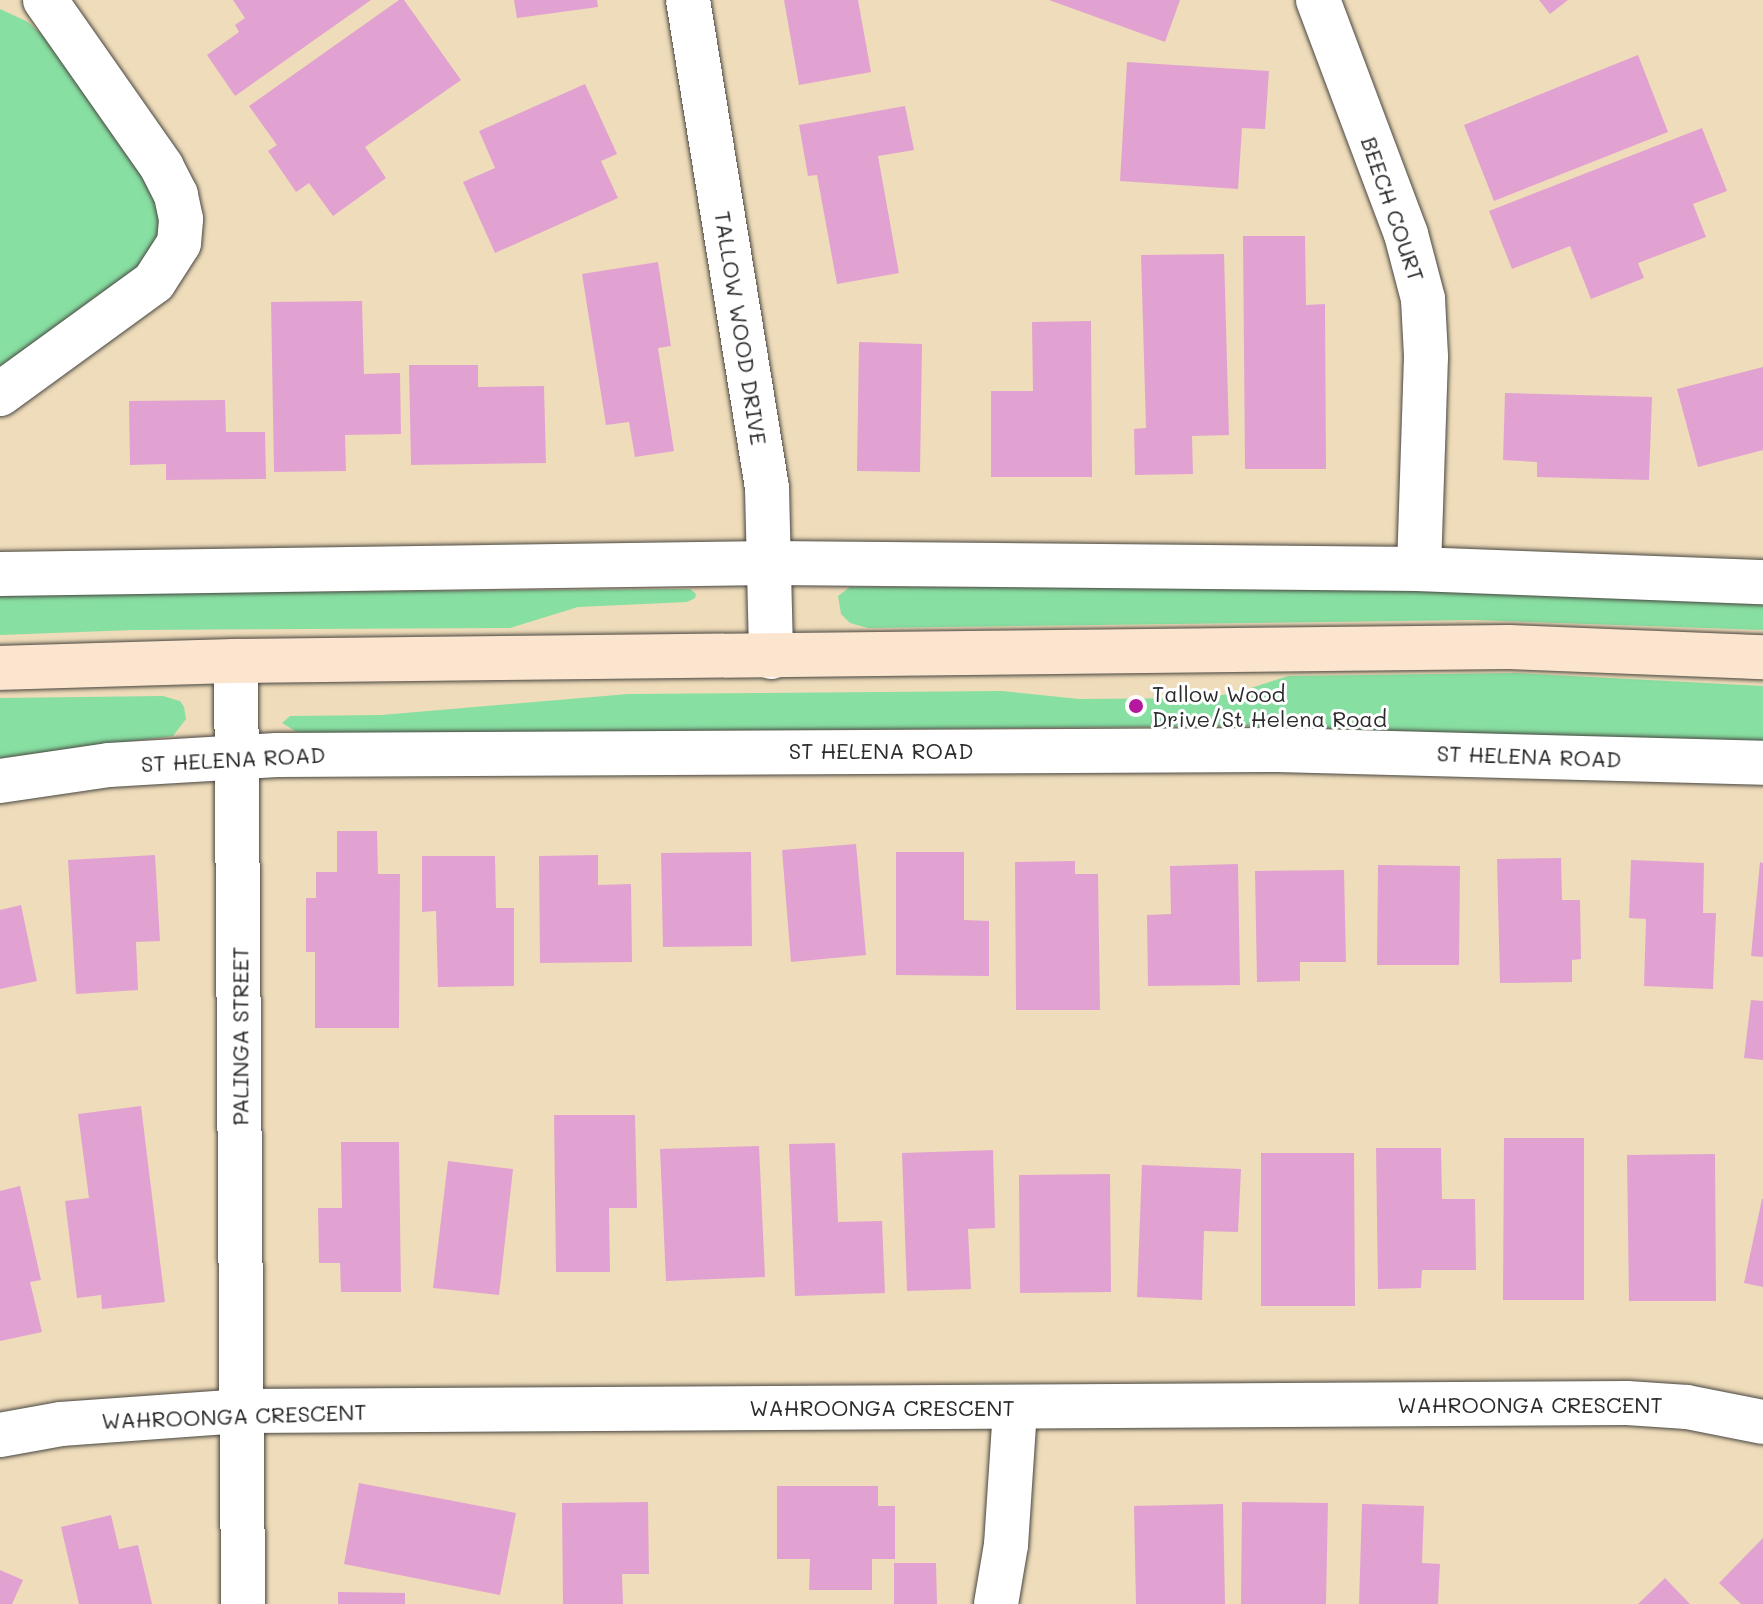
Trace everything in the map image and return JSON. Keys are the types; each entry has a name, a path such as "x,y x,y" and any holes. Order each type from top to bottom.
{"main road":[{"path":"0,668 236,661 1509,647 1763,657"}],"street":[{"path":"0,394 154,282 169,263 180,231 176,195 162,167 45,0"},
{"name":"TALLOW WOOD DRIVE","path":"688,0 762,452 770,563 771,657"},
{"name":"BEECH COURT","path":"1318,0 1406,234 1423,299 1426,357 1419,569"},
{"path":"0,574 770,563 1419,569 1763,582"},
{"name":"PALINGA STREET","path":"236,661 244,1411 243,1604"},
{"name":"ST HELENA ROAD","path":"0,781 109,765 237,756 1247,750 1763,763"},
{"name":"WAHROONGA CRESCENT","path":"0,1435 61,1424 244,1411 1627,1403 1687,1407 1763,1422"},
{"path":"996,1604 1006,1545 1015,1408"}],"green space":[{"path":"0,9 28,22 51,43 148,172 163,216 152,259 0,373"},
{"path":"850,587 1311,588 1763,601 1763,630 1474,620 868,628 850,623 841,614 838,596"},
{"path":"690,589 696,594 687,602 578,607 510,628 134,630 0,635 0,594"},
{"path":"1515,673 1763,686 1763,743 1251,726 339,734 297,732 282,723 290,716 381,715 628,694 1002,691 1079,699 1202,698 1235,693 1288,676"},
{"path":"163,696 180,701 184,707 186,719 173,736 0,758 0,698"}],"building":[{"path":"233,0 371,0 235,96 207,55 239,32 235,25 245,18"},
{"path":"399,0 404,0 461,80 365,147 386,178 333,216 309,183 296,192 268,151 277,145 249,106"},
{"path":"514,0 597,0 598,7 517,18"},
{"path":"784,0 858,0 871,72 799,85"},
{"path":"1049,0 1180,0 1165,42"},
{"path":"1539,0 1568,0 1550,14"},
{"path":"1638,55 1668,132 1494,201 1464,125"},
{"path":"1127,62 1269,71 1265,129 1242,128 1238,189 1120,181"},
{"path":"585,84 617,154 601,161 618,198 495,253 463,182 495,168 479,131"},
{"path":"905,106 914,150 878,156 899,273 837,284 817,175 808,176 799,125"},
{"path":"1702,128 1727,191 1693,204 1706,237 1638,263 1644,278 1591,299 1570,246 1512,269 1489,211"},
{"path":"1243,236 1305,236 1306,305 1325,304 1326,469 1245,469"},
{"path":"1224,254 1229,435 1192,436 1193,474 1135,475 1134,429 1146,428 1141,255"},
{"path":"658,262 671,346 658,348 674,451 635,457 629,422 606,425 582,274"},
{"path":"362,301 364,374 400,373 401,434 345,435 346,471 274,472 271,302"},
{"path":"1091,321 1092,477 991,477 991,391 1033,391 1032,322"},
{"path":"859,342 922,344 920,472 857,471"},
{"path":"409,365 478,365 478,387 544,386 546,463 411,465"},
{"path":"1763,367 1763,450 1698,467 1677,389"},
{"path":"1505,393 1652,397 1649,480 1537,477 1537,462 1503,460"},
{"path":"225,400 226,432 265,432 266,479 166,480 166,464 130,465 129,401"},
{"path":"337,831 377,831 378,874 400,874 399,1028 315,1028 315,952 306,952 306,898 316,898 316,872 337,872"},
{"path":"856,844 866,955 791,962 782,850"},
{"path":"751,852 752,946 663,947 661,853"},
{"path":"896,852 964,852 964,920 989,921 989,976 896,975"},
{"path":"155,855 160,941 136,942 138,990 76,994 68,860"},
{"path":"598,855 598,885 631,884 632,962 540,963 539,856"},
{"path":"422,856 495,856 496,908 514,908 514,986 438,987 436,911 422,912"},
{"path":"1561,858 1562,900 1580,900 1581,959 1572,960 1572,982 1500,983 1497,859"},
{"path":"1631,860 1704,863 1703,913 1716,913 1713,989 1644,986 1646,919 1629,918"},
{"path":"1075,861 1075,874 1098,874 1100,1010 1016,1010 1015,862"},
{"path":"1760,862 1763,863 1763,957 1751,956"},
{"path":"1238,864 1240,985 1148,986 1147,915 1171,914 1170,866"},
{"path":"1378,865 1460,866 1459,965 1377,965"},
{"path":"1344,870 1346,962 1300,962 1300,981 1257,982 1255,871"},
{"path":"21,905 37,981 0,989 0,910"},
{"path":"1751,1000 1763,1001 1763,1060 1744,1058"},
{"path":"141,1106 165,1302 102,1309 101,1295 77,1298 65,1201 89,1198 78,1114"},
{"path":"554,1115 635,1115 637,1208 609,1208 610,1272 556,1272"},
{"path":"1504,1138 1584,1138 1584,1300 1503,1300"},
{"path":"341,1142 399,1142 401,1292 341,1292 340,1263 319,1263 318,1208 342,1208"},
{"path":"835,1143 838,1222 882,1221 885,1293 795,1296 789,1144"},
{"path":"759,1146 765,1277 666,1281 660,1149"},
{"path":"1376,1148 1441,1148 1442,1199 1475,1199 1476,1270 1422,1270 1421,1288 1378,1289"},
{"path":"993,1150 995,1228 968,1229 971,1289 907,1291 902,1153"},
{"path":"1261,1153 1354,1153 1355,1306 1261,1306"},
{"path":"1715,1154 1716,1301 1629,1301 1627,1155"},
{"path":"448,1161 513,1169 499,1295 433,1288"},
{"path":"1142,1165 1241,1169 1238,1232 1204,1231 1202,1300 1137,1297"},
{"path":"1110,1174 1111,1292 1020,1293 1019,1175"},
{"path":"20,1186 41,1280 30,1282 42,1332 0,1341 0,1191"},
{"path":"1763,1199 1763,1287 1744,1283"},
{"path":"359,1483 516,1513 500,1595 344,1564"},
{"path":"777,1486 878,1486 878,1506 895,1506 895,1559 872,1559 872,1590 809,1590 810,1559 777,1559"},
{"path":"648,1502 649,1574 622,1574 623,1604 563,1604 562,1503"},
{"path":"1242,1502 1328,1503 1326,1604 1241,1604"},
{"path":"1223,1504 1225,1604 1136,1604 1134,1506"},
{"path":"1362,1504 1424,1506 1422,1563 1440,1564 1438,1604 1359,1604"},
{"path":"111,1515 119,1549 138,1545 152,1604 79,1604 61,1527"},
{"path":"1763,1538 1763,1604 1741,1604 1719,1583"},
{"path":"894,1563 936,1563 937,1604 894,1604"},
{"path":"0,1570 23,1580 12,1604 0,1604"},
{"path":"1665,1578 1690,1604 1638,1604"},
{"path":"338,1592 405,1593 405,1604 338,1604"}],"place":[{"name":"Tallow Wood Drive/St Helena Road","path":"1136,706"}]}
